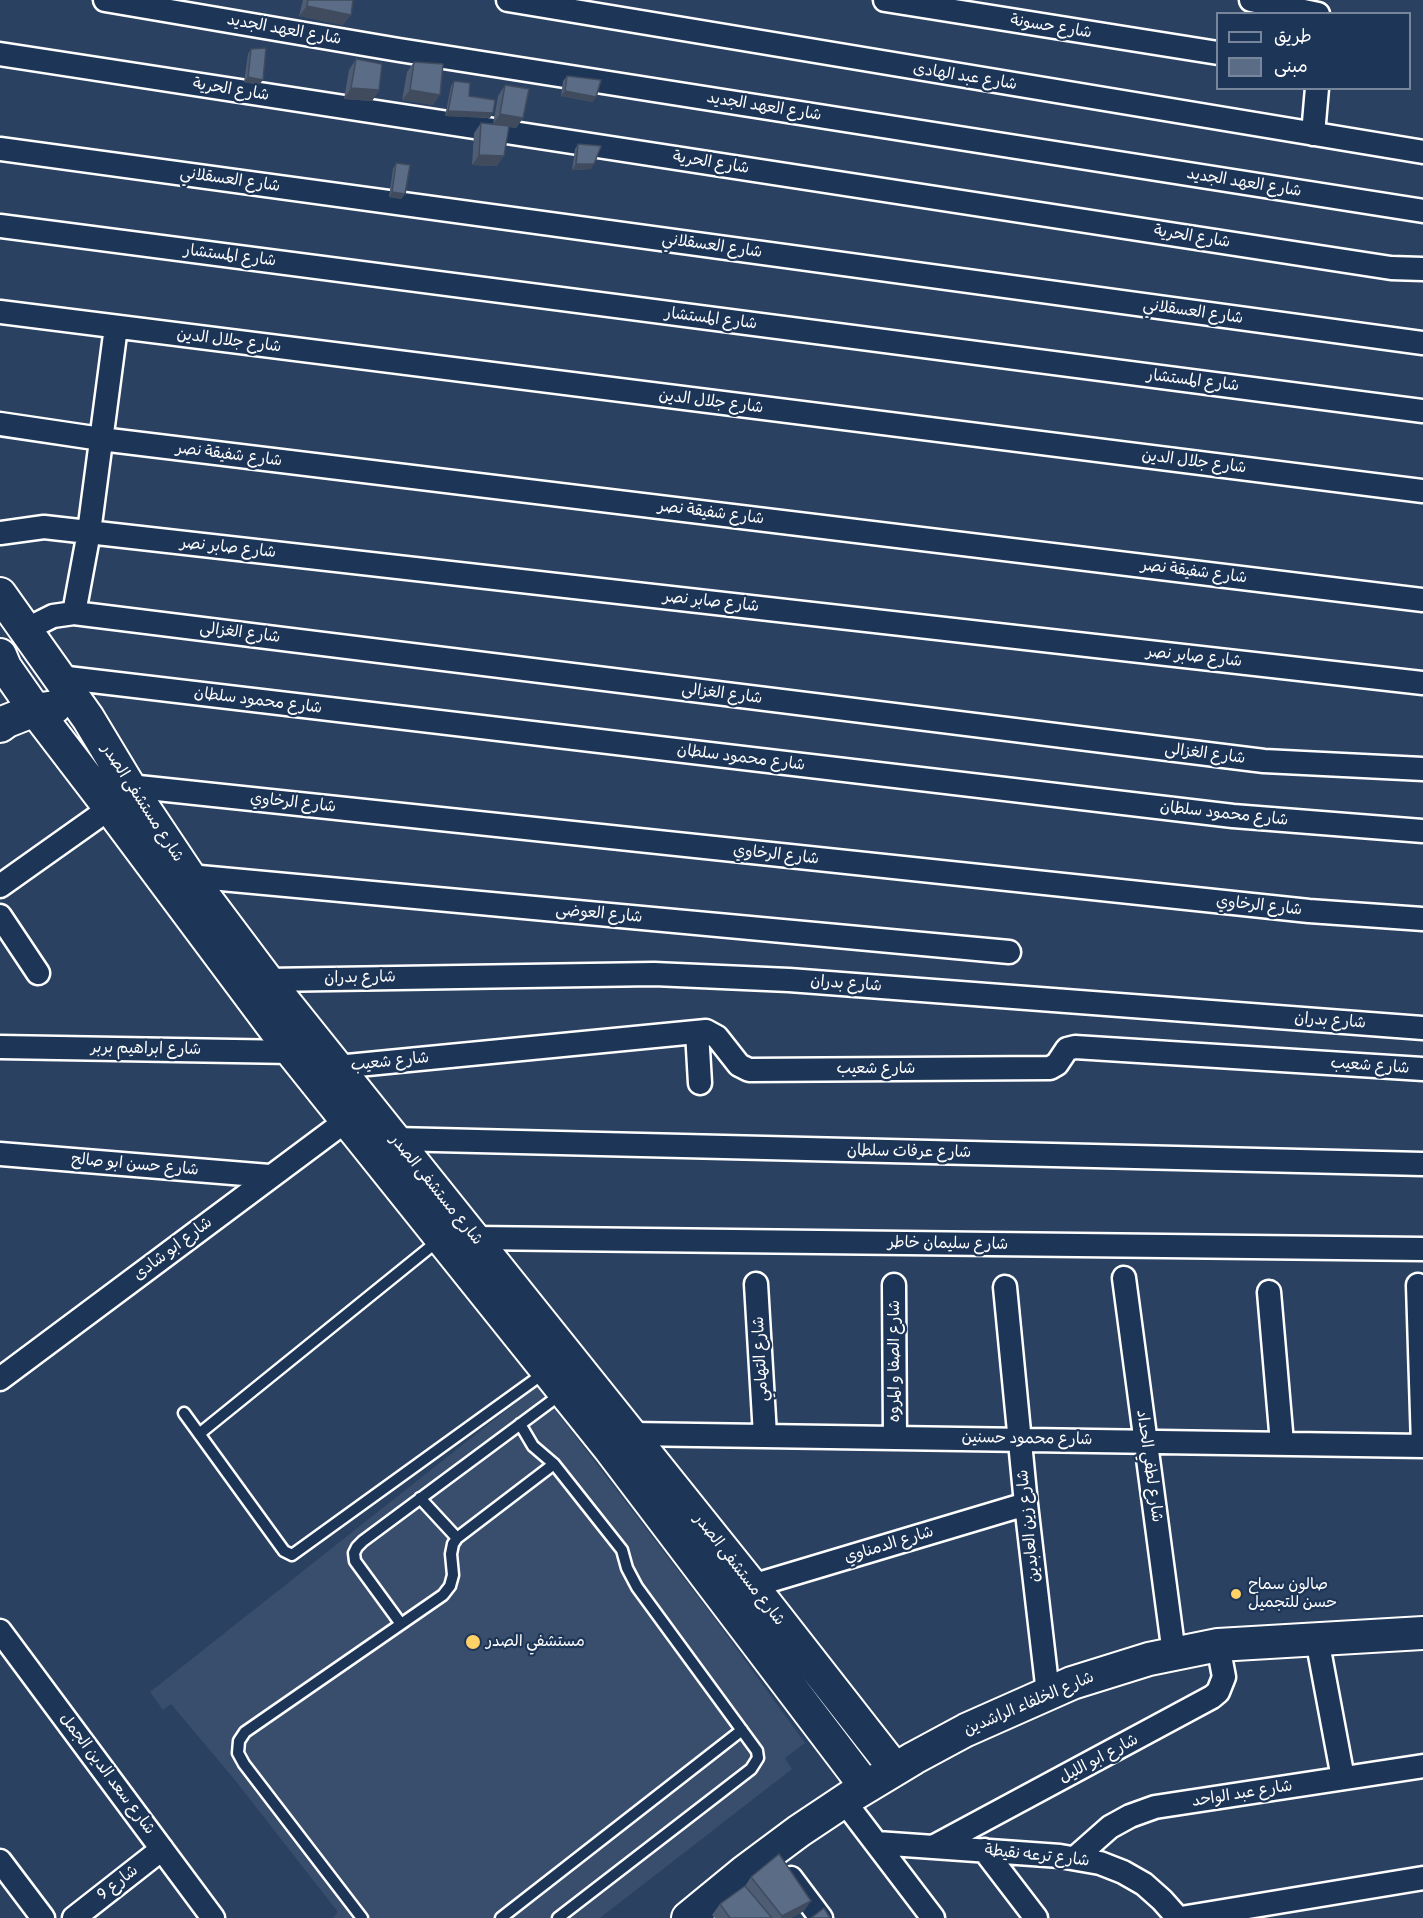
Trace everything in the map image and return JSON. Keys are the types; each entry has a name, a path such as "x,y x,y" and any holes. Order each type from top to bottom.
{"main road":[{"name":"شارع مستشفى الصدر","path":"3,604 28,632 73,697 120,797 292,1052 610,1449 855,1794"},
{"path":"2,665 15,643 28,632"},
{"name":"شارع مستشفى الصدر","path":"2,665 54,736 120,797 189,876 267,980 752,1586 895,1769"},
{"path":"0,726 35,710 56,706 73,697"},
{"path":"54,736 73,697"},
{"name":"شارع الخلفاء الراشدين","path":"701,1914 771,1852 895,1769 966,1730 1072,1683 1149,1659 1218,1645 1423,1633"}],"street":[{"name":"شارع العهد الجديد","path":"105,0 399,50 1423,211"},
{"name":"شارع عبد الهادى","path":"508,0 1423,152"},
{"name":"شارع حسونة","path":"885,0 1216,53"},
{"path":"1251,0 1308,12"},
{"name":"شارع الحرية","path":"0,54 1391,268 1423,269"},
{"path":"1313,134 1317,90"},
{"name":"شارع العسقلاني","path":"0,149 1423,343"},
{"name":"شارع المستشار","path":"0,226 1423,411"},
{"name":"شارع جلال الدين","path":"0,312 1423,491"},
{"path":"74,613 89,532 116,327"},
{"name":"شارع شفيقة نصر","path":"0,424 101,439 1423,600"},
{"name":"شارع صابر نصر","path":"0,533 44,527 1423,682"},
{"name":"شارع الغزالى","path":"28,632 53,616 74,613 1252,759 1423,769"},
{"name":"شارع محمود سلطان","path":"73,697 1233,816 1423,831"},
{"path":"0,886 120,797"},
{"name":"شارع الرخاوي","path":"120,797 1297,910 1423,919"},
{"name":"شارع العوضى","path":"189,876 1009,952"},
{"path":"0,916 38,973"},
{"name":"شارع بدران","path":"267,980 665,974 789,980 1423,1028"},
{"name":"شارع شعيب","path":"337,1067 706,1031 712,1033 739,1065 749,1070 1050,1068 1057,1064 1067,1050 1075,1047 1423,1069"},
{"path":"697,1032 700,1083"},
{"name":"شارع ابراهيم بربر","path":"0,1047 292,1052"},
{"name":"شارع ابو شادى","path":"0,1379 347,1120"},
{"name":"شارع عرفات سلطان","path":"395,1139 1423,1164"},
{"name":"شارع حسن ابو صالح","path":"0,1154 269,1176"},
{"name":"شارع سليمان خاطر","path":"474,1238 1423,1249"},
{"name":"شارع لطفي الحداد","path":"1124,1278 1174,1654"},
{"name":"شارع التهامي","path":"756,1284 765,1435"},
{"name":"شارع الصفا و المروه","path":"894,1285 895,1437"},
{"path":"1418,1285 1423,1446"},
{"name":"شارع زين العابدين","path":"1005,1287 1026,1504 1048,1693"},
{"path":"1269,1292 1282,1443"},
{"name":"شارع محمود حسنين","path":"631,1434 1423,1446"},
{"name":"شارع الدمناوي","path":"752,1586 1026,1504"},
{"name":"شارع سعد الدين الجمل","path":"0,1631 213,1918"},
{"path":"1317,1639 1343,1778"},
{"name":"شارع ابو الليل","path":"935,1846 1212,1697 1218,1692 1224,1677 1218,1645"},
{"name":"شارع عبد الواحد","path":"1076,1857 1110,1827 1130,1816 1155,1807 1423,1766"},
{"path":"855,1794 876,1843 933,1918"},
{"name":"شارع ترعه نقيطة","path":"876,1843 1076,1857 1108,1866 1144,1884 1180,1918"},
{"name":"شارع 9","path":"74,1918 162,1849"},
{"path":"984,1850 1036,1918"},
{"path":"771,1852 820,1918"},
{"path":"0,1861 43,1918"},
{"path":"1180,1918 1289,1909 1423,1878"}],"lane":[{"path":"199,1434 442,1238"},
{"path":"401,1624 355,1561 354,1553 363,1540 520,1424 556,1381"},
{"path":"184,1413 284,1551 292,1555 556,1381"},
{"path":"520,1424 533,1446 554,1464 622,1550 627,1568 637,1587 758,1751 755,1764 558,1918"},
{"path":"362,1918 244,1764 238,1753 239,1741 245,1732 443,1595 450,1586 453,1575 451,1554 457,1538 554,1464"},
{"path":"420,1498 457,1538"},
{"path":"501,1918 742,1730"}],"shaded area":[{"name":"مستشفي الصدر","path":"537,1386 715,1619 805,1743 785,1758 792,1769 600,1918 333,1918 338,1912 234,1779 171,1704 163,1710 150,1692"}],"building":[{"path":"308,0 353,0 351,15 307,6"},
{"path":"266,48 263,80 248,77 251,49"},
{"path":"356,59 382,64 379,90 351,88"},
{"path":"414,62 443,64 440,95 410,90"},
{"path":"567,76 601,80 596,97 565,91"},
{"path":"454,81 470,83 469,96 495,100 493,113 448,111"},
{"path":"505,85 529,89 523,118 500,114"},
{"path":"481,123 509,126 504,156 479,155"},
{"path":"578,144 601,146 594,164 576,164"},
{"path":"396,163 410,165 405,194 392,192"},
{"path":"779,1854 811,1901 782,1916 751,1877"},
{"path":"745,1886 772,1918 730,1918 720,1904"},
{"path":"824,1908 830,1918 811,1918"}],"place":[{"name":"صالون سماح حسن للتجميل","path":"1236,1594"},
{"name":"مستشفي الصدر","path":"473,1642"}]}
